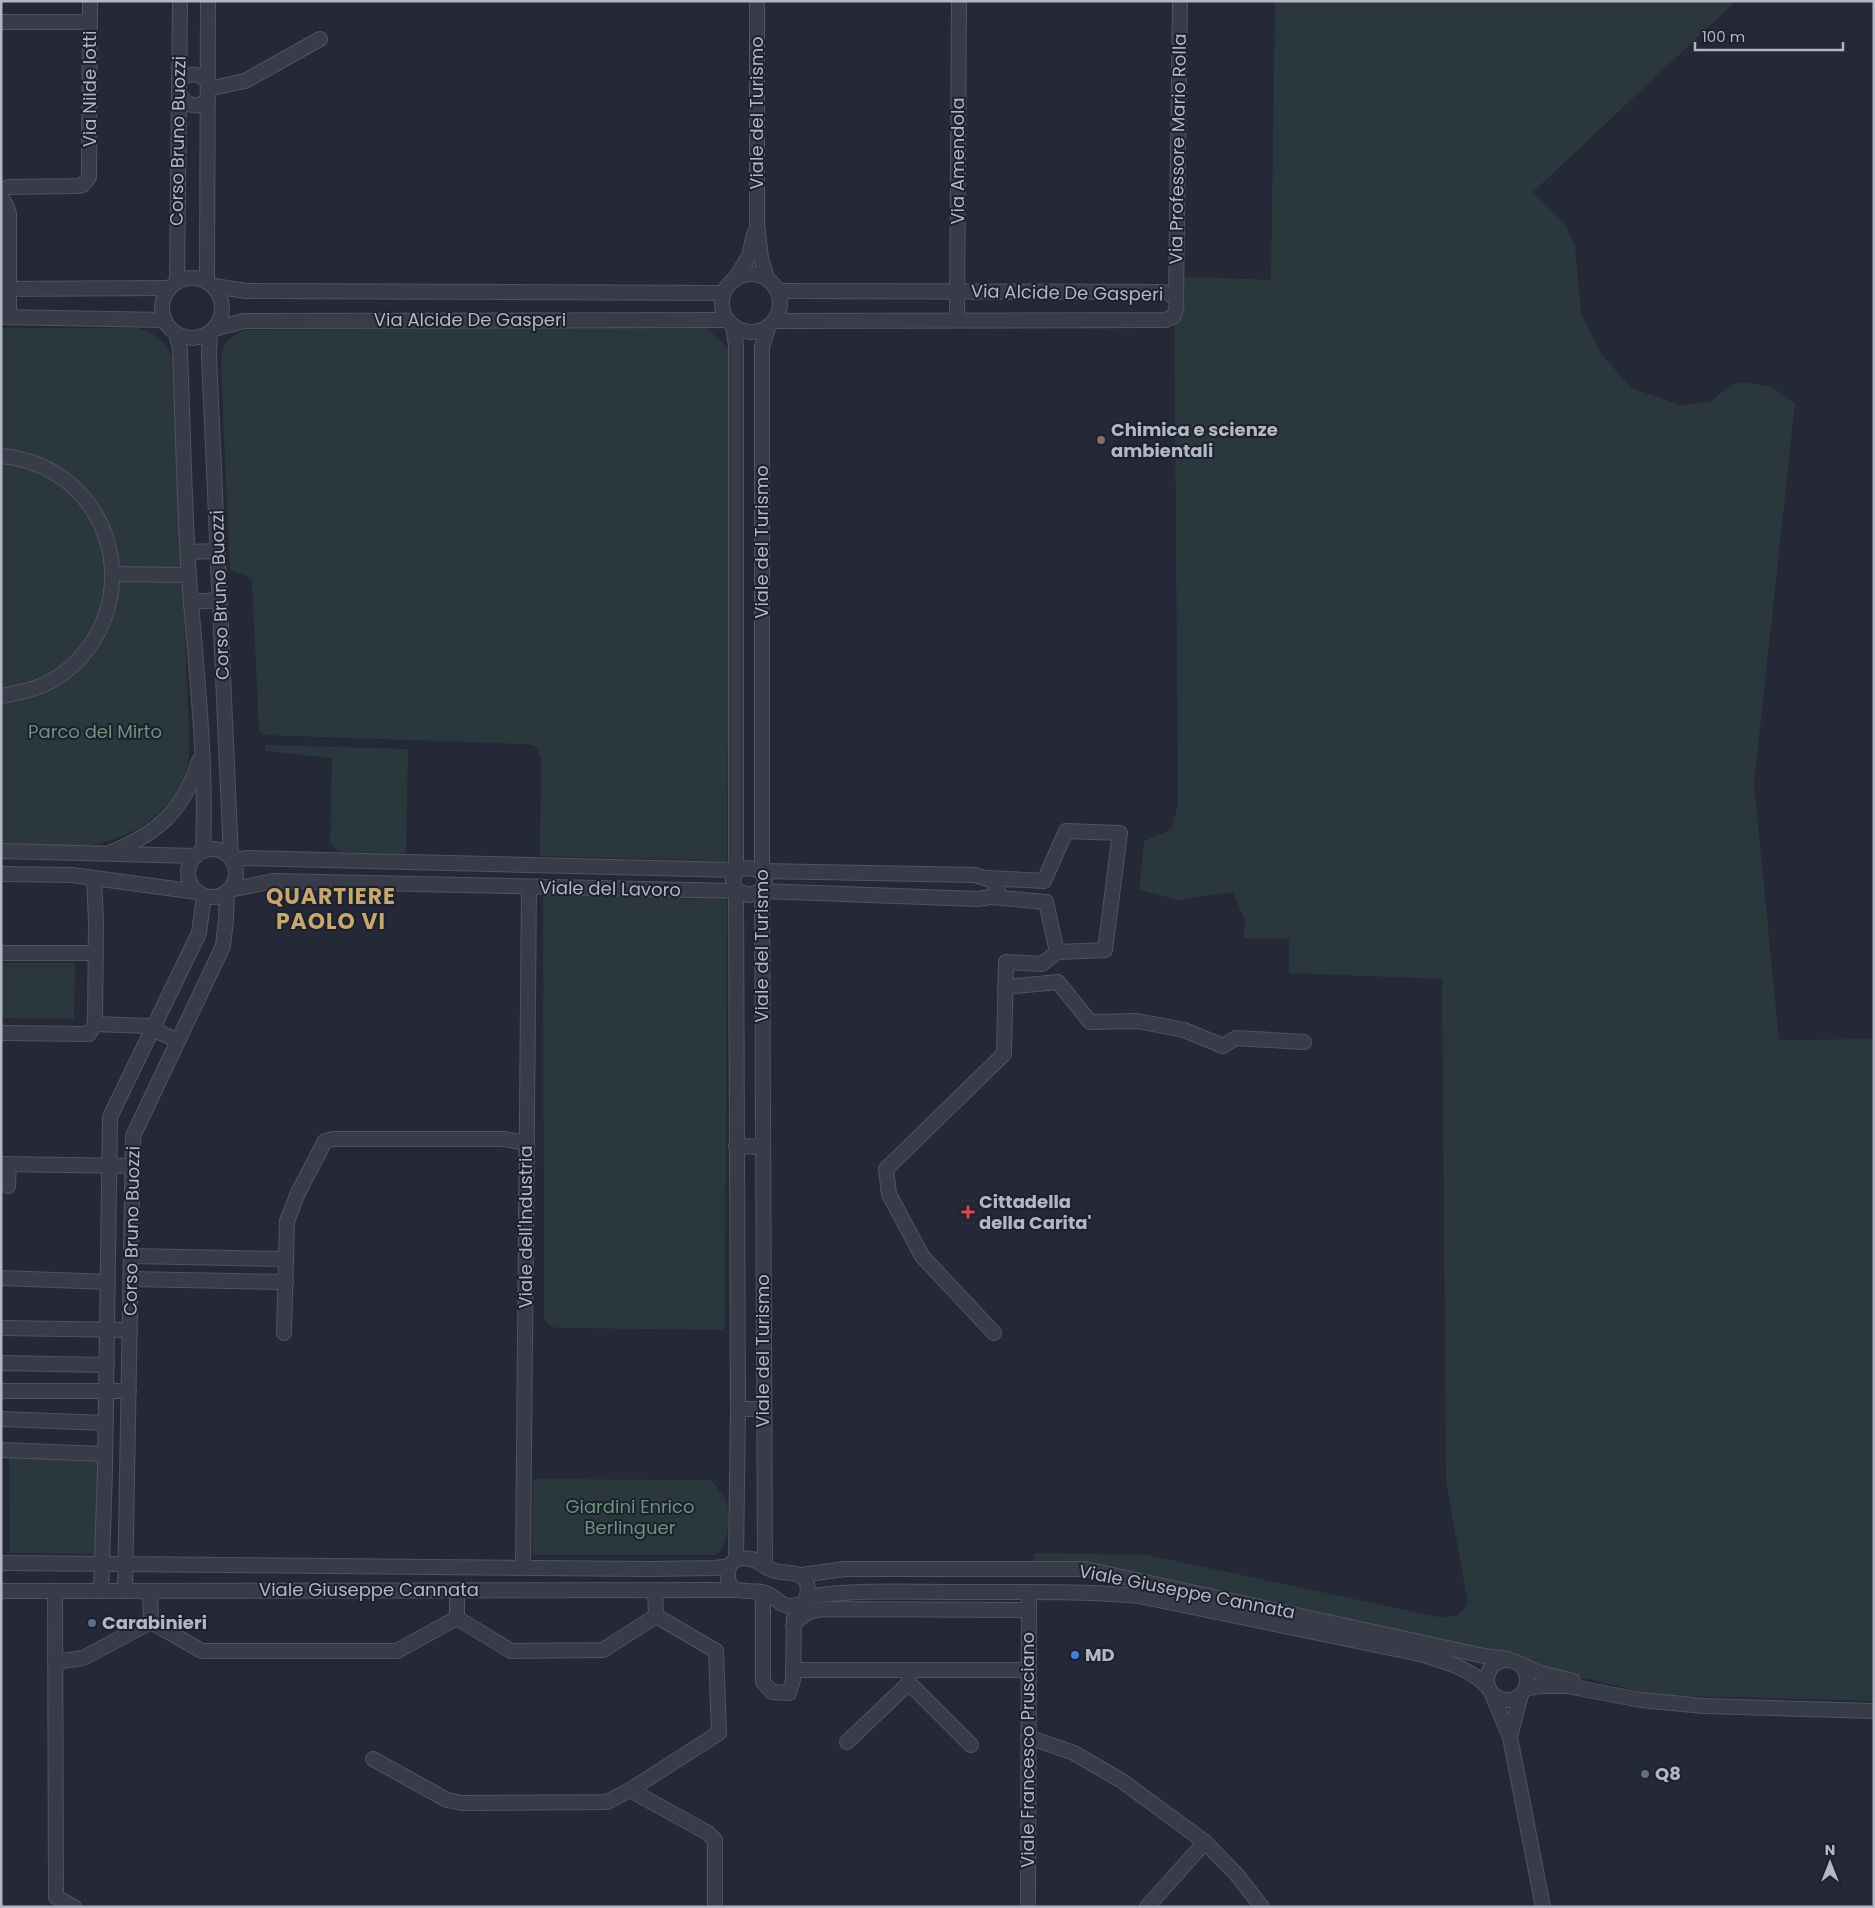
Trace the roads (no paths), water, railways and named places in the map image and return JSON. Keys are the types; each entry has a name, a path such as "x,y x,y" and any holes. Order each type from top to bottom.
{"street":[{"name":"Via Nilde Iotti","path":"1,190 10,187 78,186 83,185 89,177 90,1"},
{"name":"Corso Bruno Buozzi","path":"173,285 180,1"},
{"name":"Corso Bruno Buozzi","path":"208,1 210,284"},
{"name":"Viale del Turismo","path":"757,1 757,224 761,258 766,278"},
{"name":"Via Amendola","path":"958,320 959,1"},
{"name":"Via Professore Mario Rolla","path":"1176,298 1180,1"},
{"path":"1,22 90,22"},
{"path":"208,90 245,81 320,39"},
{"path":"197,74 208,90 204,104 189,104 183,101 179,87 188,75 197,74"},
{"path":"1,197 9,214 5,316 165,320"},
{"name":"Viale del Turismo","path":"735,279 749,256 757,224"},
{"path":"751,274 766,278 778,291 780,306 771,324 759,332 741,331 730,323 723,311 724,293 728,285 735,279 751,274"},
{"path":"5,289 173,285 186,278 197,278 210,284 219,294 222,303 220,321 212,331 193,338 184,337 176,333 165,320 162,304 173,285"},
{"name":"Via Alcide De Gasperi","path":"210,284 246,291 724,293"},
{"name":"Via Alcide De Gasperi","path":"771,324 958,320 1165,320 1173,317 1176,311 1176,298 1169,292 778,291"},
{"name":"Via Alcide De Gasperi","path":"212,331 244,320 730,323"},
{"name":"Viale del Turismo","path":"730,323 736,344 736,870 732,880 736,891 738,1409 733,1563"},
{"name":"Viale del Turismo","path":"765,1566 762,1147 762,891 765,881 762,871 762,347 771,324"},
{"name":"Corso Bruno Buozzi","path":"212,331 209,356 232,859"},
{"name":"Corso Bruno Buozzi","path":"176,333 180,350 189,575 203,751 204,814 199,853"},
{"path":"1,456 22,458 49,470 70,483 93,509 108,540 113,574 108,612 90,646 64,673 30,691 1,696"},
{"path":"188,552 218,551"},
{"path":"113,574 189,575"},
{"path":"191,602 220,600"},
{"path":"108,853 131,843 159,826 176,809 189,790 203,751"},
{"name":"Viale del Lavoro","path":"228,891 274,881 736,891 749,895 762,891 977,899 991,897 1046,902 1057,952 1105,950 1120,833 1066,831 1044,881 987,878 975,875 762,871 748,868 736,870 232,859"},
{"path":"1,851 199,853 218,850 232,859 236,867 236,876 234,884 220,896 72,875 1,874"},
{"path":"199,853 190,862 188,878 191,886 200,894"},
{"path":"987,878 998,889 991,897"},
{"path":"1,1033 89,1034 95,1024 94,879"},
{"name":"Viale dell'Industria","path":"523,1567 529,887"},
{"name":"Corso Bruno Buozzi","path":"125,1591 133,1136 223,946 228,891"},
{"name":"Corso Bruno Buozzi","path":"101,1591 106,1454 110,1118 199,933 200,894"},
{"path":"994,1333 922,1256 889,1194 886,1168 1004,1054 1006,962 1042,964 1057,952"},
{"path":"1,953 96,953"},
{"path":"1005,987 1058,982 1090,1022 1137,1021 1184,1030 1223,1046 1236,1038 1304,1042"},
{"path":"95,1024 141,1025 153,1028 178,1041"},
{"path":"284,1333 287,1220 298,1193 325,1141 333,1139 503,1139 527,1143"},
{"path":"736,1146 762,1147"},
{"path":"8,1186 5,1164 133,1166"},
{"path":"131,1256 285,1259"},
{"path":"1,1278 108,1282"},
{"path":"131,1279 286,1282"},
{"path":"1,1328 130,1330"},
{"path":"1,1363 107,1365"},
{"path":"1,1391 129,1391"},
{"path":"738,1409 763,1409"},
{"path":"1,1419 106,1422"},
{"path":"1,1450 106,1454"},
{"name":"Viale Giuseppe Cannata","path":"1,1564 650,1569 715,1568 748,1558 758,1560 773,1570 801,1575 845,1570 1085,1569 1514,1661 1540,1673 1641,1700"},
{"path":"733,1563 728,1577 730,1584 736,1590"},
{"path":"801,1575 806,1580 808,1587 807,1597"},
{"path":"150,1590 151,1622"},
{"path":"456,1590 457,1618"},
{"path":"655,1590 656,1616"},
{"name":"Viale Giuseppe Cannata","path":"1,1591 736,1590 761,1592 771,1596 785,1606 804,1603 807,1597 857,1592 1096,1593 1139,1596 1420,1654 1462,1668 1479,1678 1489,1689"},
{"path":"55,1591 56,1897 74,1907"},
{"path":"761,1592 763,1603 763,1682 772,1692 789,1693 793,1680 794,1606"},
{"name":"Viale Francesco Prusciano","path":"1028,1903 1029,1592"},
{"path":"793,1626 799,1618 812,1610 825,1609 1029,1610"},
{"path":"457,1618 511,1651 603,1650 656,1616"},
{"path":"373,1759 447,1800 462,1803 607,1802 630,1790 719,1733 716,1651 656,1616"},
{"path":"151,1622 202,1651 397,1651 457,1618"},
{"path":"55,1662 83,1658 151,1622"},
{"path":"1510,1737 1527,1675 1514,1661 1495,1663 1490,1667 1486,1680 1510,1737 1543,1907"},
{"path":"793,1670 909,1676 1028,1670"},
{"path":"847,1742 909,1676"},
{"path":"909,1676 971,1745"},
{"name":"Viale Giuseppe Cannata","path":"1523,1692 1541,1686 1568,1686 1641,1700 1704,1706 1874,1711"},
{"path":"1489,1689 1502,1700 1509,1700 1523,1692"},
{"path":"1028,1737 1074,1753 1122,1781 1205,1842 1237,1875 1262,1907"},
{"path":"630,1790 708,1833 715,1840 715,1907"},
{"path":"1147,1907 1205,1842"},
{"path":"1028,1903 1040,1907"}],"place":[{"name":"Chimica e scienze ambientali","path":"1101,440"},
{"name":"Cittadella della Carita'","path":"968,1212"},
{"name":"Carabinieri","path":"92,1623"},
{"name":"MD","path":"1075,1655"},
{"name":"Q8","path":"1645,1774"}],"district":[{"name":"QUARTIERE PAOLO VI","path":"331,908"}],"park label":[{"name":"Parco del Mirto","path":"95,732"},
{"name":"Giardini Enrico Berlinguer","path":"630,1517"}]}
